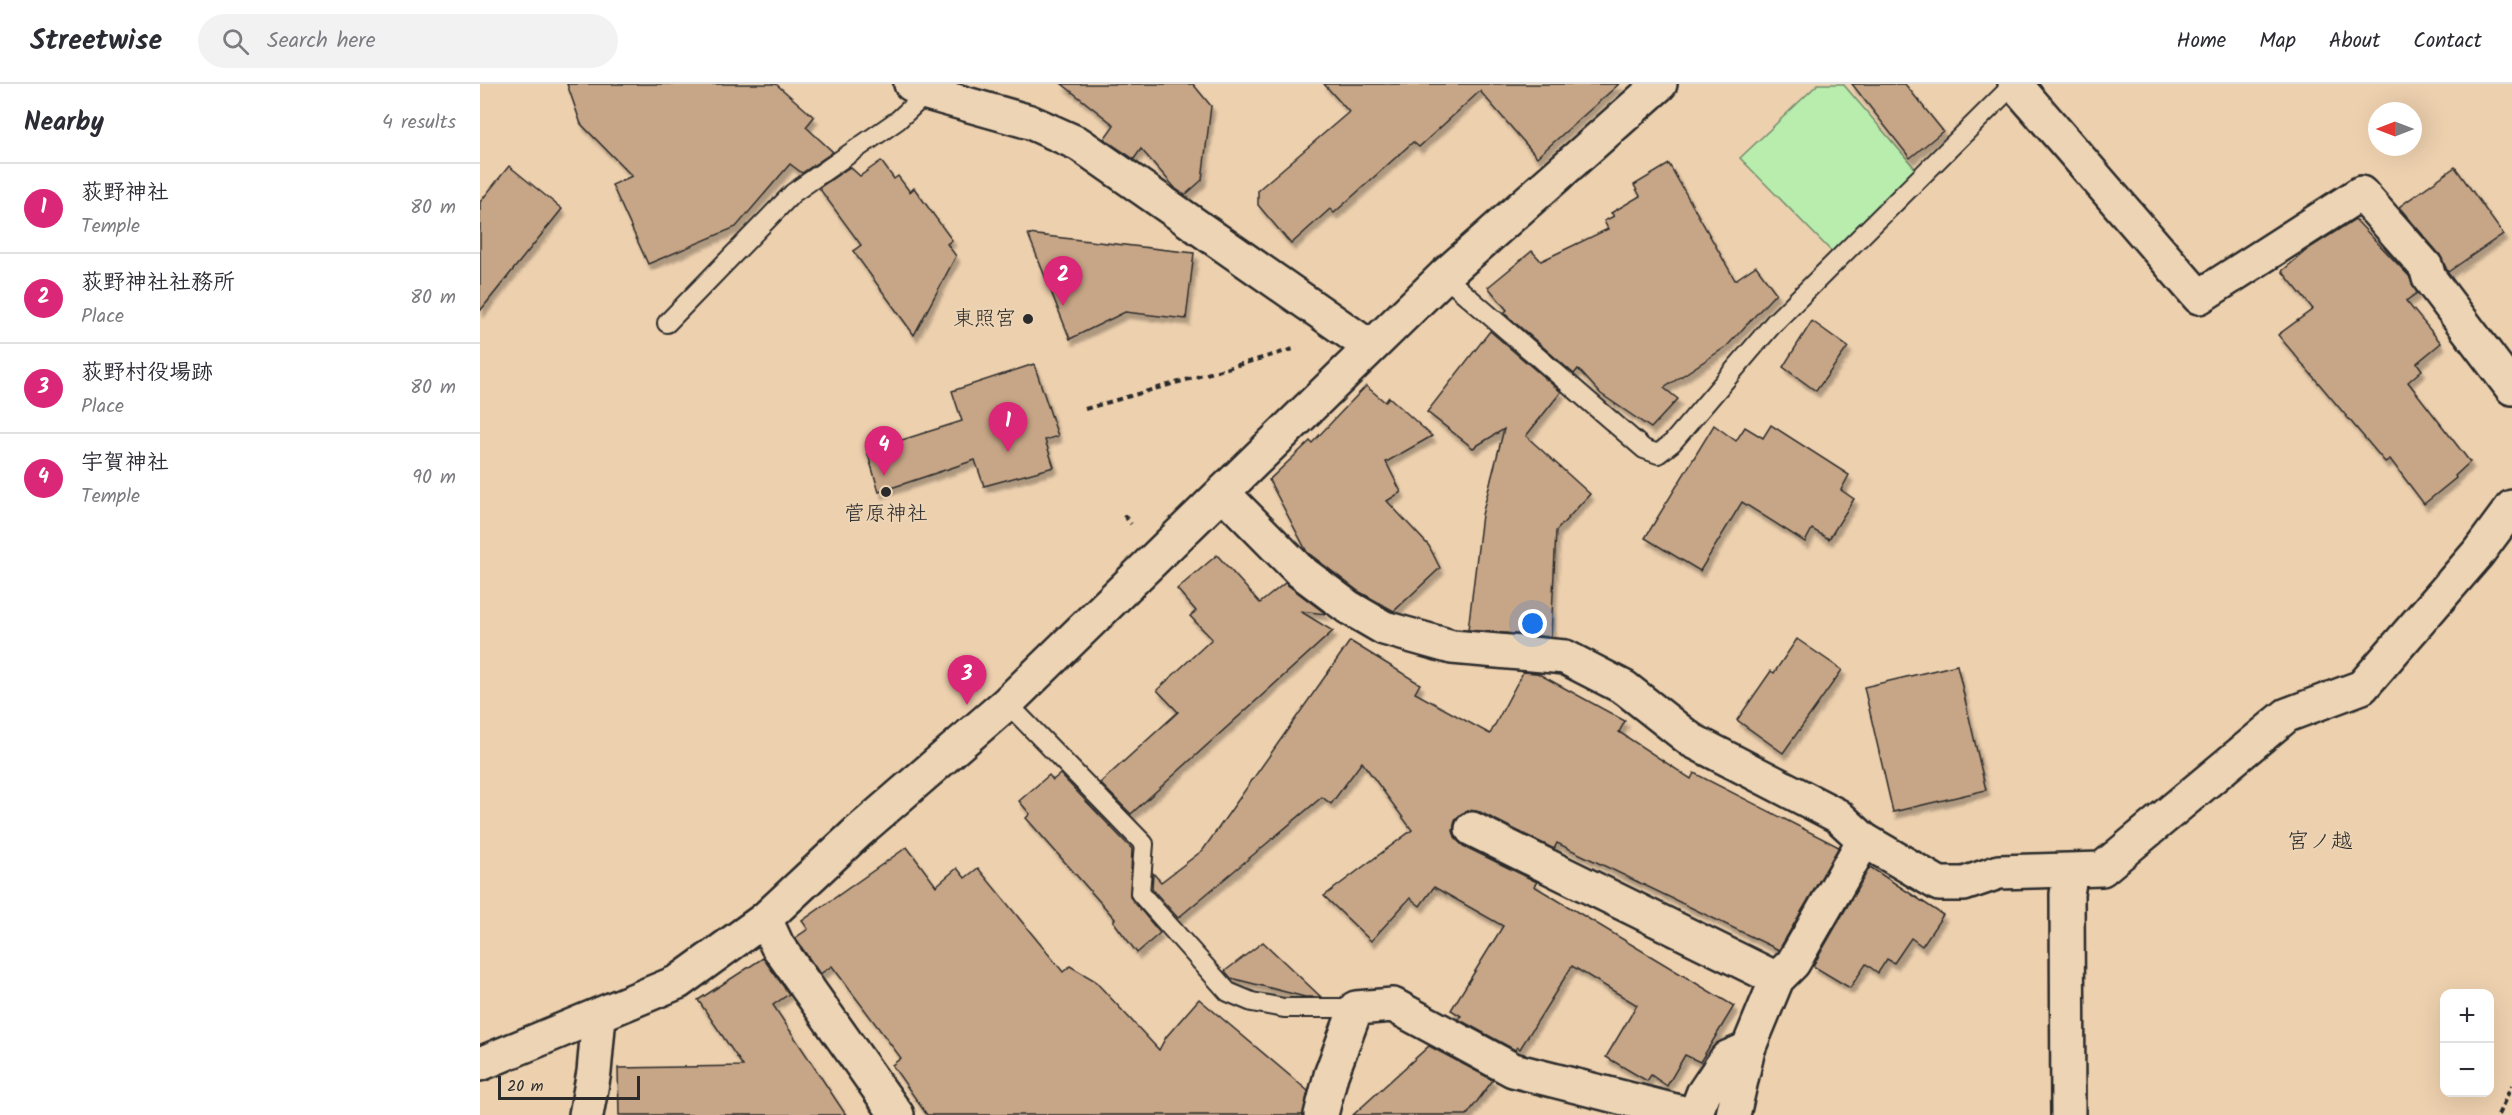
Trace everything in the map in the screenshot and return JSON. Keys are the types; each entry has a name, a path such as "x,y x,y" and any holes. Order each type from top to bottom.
{"street":[{"path":"480,1064 678,982 765,919 858,832 1007,703 1224,494 1360,340 1444,276 1660,84"},
{"path":"2014,84 2199,297 2361,193 2426,267 2429,278 2512,388"},
{"path":"919,88 1030,122 1079,144 1360,340"},
{"path":"1224,494 1300,571 1348,607 1384,628 1452,647 1565,657 1625,688 1691,740 1838,816 1864,840 1939,884 1964,884 1999,872 2040,869 2071,872 2102,869 2287,715 2362,687 2478,553 2512,507"},
{"path":"1472,829 1777,979"},
{"path":"1733,1115 1748,1049 1777,979 1793,963 1864,840"},
{"path":"2068,1115 2067,894 2071,872"},
{"path":"765,919 777,945 897,1115"},
{"path":"1321,1115 1331,1075 1356,1008 1393,1005 1513,1070 1693,1115 1703,1094 1727,1058 1748,1049"},
{"path":"586,1115 594,1072 599,1016"}],"lane":[{"path":"1444,276 1644,449 1658,454 1672,443 1774,323 2014,84"},
{"path":"668,323 793,193 898,120 919,88"},
{"path":"1007,703 1144,844 1140,893 1228,992 1252,1002 1284,1008 1356,1008"}],"path":[{"path":"1085,409 1360,340"},
{"path":"2499,1115 2512,1085"}],"green space":[{"path":"1818,84 1843,84 1919,173 1834,254 1740,158"}],"building":[{"path":"567,84 776,84 814,117 806,127 833,152 802,173 790,164 736,227 648,264 612,185 632,176 581,124"},
{"path":"1062,84 1193,84 1211,106 1202,180 1185,195 1176,189 1141,149 1134,159 1104,139 1114,125"},
{"path":"1324,84 1619,84 1537,157 1480,91 1419,147 1413,142 1334,213 1330,209 1291,244 1258,205 1258,190 1349,112"},
{"path":"1852,84 1905,84 1943,131 1910,158"},
{"path":"881,161 894,179 898,176 910,192 914,188 952,240 947,244 956,256 914,335 853,251 861,245 819,188 850,167 860,176"},
{"path":"1669,164 1735,280 1756,266 1776,293 1727,346 1664,388 1678,399 1651,428 1601,394 1578,369 1574,374 1504,313 1507,310 1488,287 1532,251 1541,261 1608,229 1604,221 1614,216 1611,213 1640,196 1634,185"},
{"path":"509,166 562,209 480,311 480,202"},
{"path":"2455,167 2503,234 2448,272 2440,255 2399,207"},
{"path":"2355,219 2409,276 2417,293 2406,301 2441,343 2417,363 2422,370 2408,382 2470,462 2455,476 2456,478 2424,504 2390,459 2385,462 2278,335 2313,309 2282,271 2308,249"},
{"path":"1028,234 1194,253 1186,319 1125,312 1070,339"},
{"path":"1812,321 1848,347 1816,391 1783,367"},
{"path":"1490,331 1561,392 1526,436 1590,494 1556,531 1551,637 1468,630 1482,515 1504,429 1473,448 1427,412"},
{"path":"1034,364 1058,436 1045,440 1054,467 984,486 975,460 879,492 867,451 962,421 952,391"},
{"path":"1366,386 1385,402 1389,397 1432,436 1386,462 1401,492 1387,501 1429,546 1440,568 1394,611 1358,591 1307,552 1269,480 1310,441 1312,443"},
{"path":"1714,425 1736,441 1745,427 1763,438 1771,425 1849,475 1841,490 1854,499 1829,539 1812,529 1805,542 1742,502 1700,571 1645,538"},
{"path":"1217,555 1260,603 1285,583 1326,614 1300,611 1333,631 1131,814 1100,783 1178,712 1157,690 1212,639 1190,616 1196,611 1177,589"},
{"path":"1797,639 1842,670 1783,753 1737,720 1771,671 1774,673"},
{"path":"1350,641 1420,684 1415,693 1490,734 1523,672 1537,673 1625,721 1619,732 1691,779 1694,773 1839,847 1779,950 1557,843 1554,849 1480,812 1470,810 1455,820 1453,831 1456,839 1463,846 1537,882 1534,886 1734,1006 1700,1062 1685,1055 1667,1086 1651,1075 1647,1081 1606,1057 1637,1005 1572,966 1520,1049 1517,1047 1515,1050 1458,1019 1461,1016 1451,1010 1503,926 1434,887 1420,906 1410,898 1371,941 1324,896 1412,830 1362,762 1331,804 1322,797 1178,918 1152,889 1153,873 1161,882 1203,850"},
{"path":"1957,665 1986,790 1893,812 1864,687"},
{"path":"1060,774 1132,849 1130,897 1160,933 1137,953 1113,921 1115,919 1026,818 1030,814 1019,801 1049,775 1053,780"},
{"path":"907,847 936,886 957,868 965,878 978,868 1063,972 1070,966 1094,980 1159,1050 1166,1037 1199,999 1308,1091 1303,1115 927,1115 892,1065 901,1058 832,966 820,974 795,938 808,929 802,921"},
{"path":"1870,867 1943,915 1922,946 1911,938 1894,963 1887,959 1878,973 1866,964 1850,988 1813,966"},
{"path":"1263,942 1321,997 1305,997 1231,978 1225,971"},
{"path":"763,958 789,994 773,1005 846,1115 619,1115 618,1068 743,1066 698,1000"},
{"path":"1429,1046 1493,1080 1467,1115 1353,1115"}],"place":[{"name":"荻野神社社務所","path":"1063,306"},
{"name":"東照宮","path":"1028,319"},
{"name":"荻野神社","path":"1008,452"},
{"name":"宇賀神社","path":"884,476"},
{"name":"菅原神社","path":"886,492"},
{"name":"荻野村役場跡","path":"967,705"}],"district":[{"name":"宮ノ越","path":"2320,842"}]}
